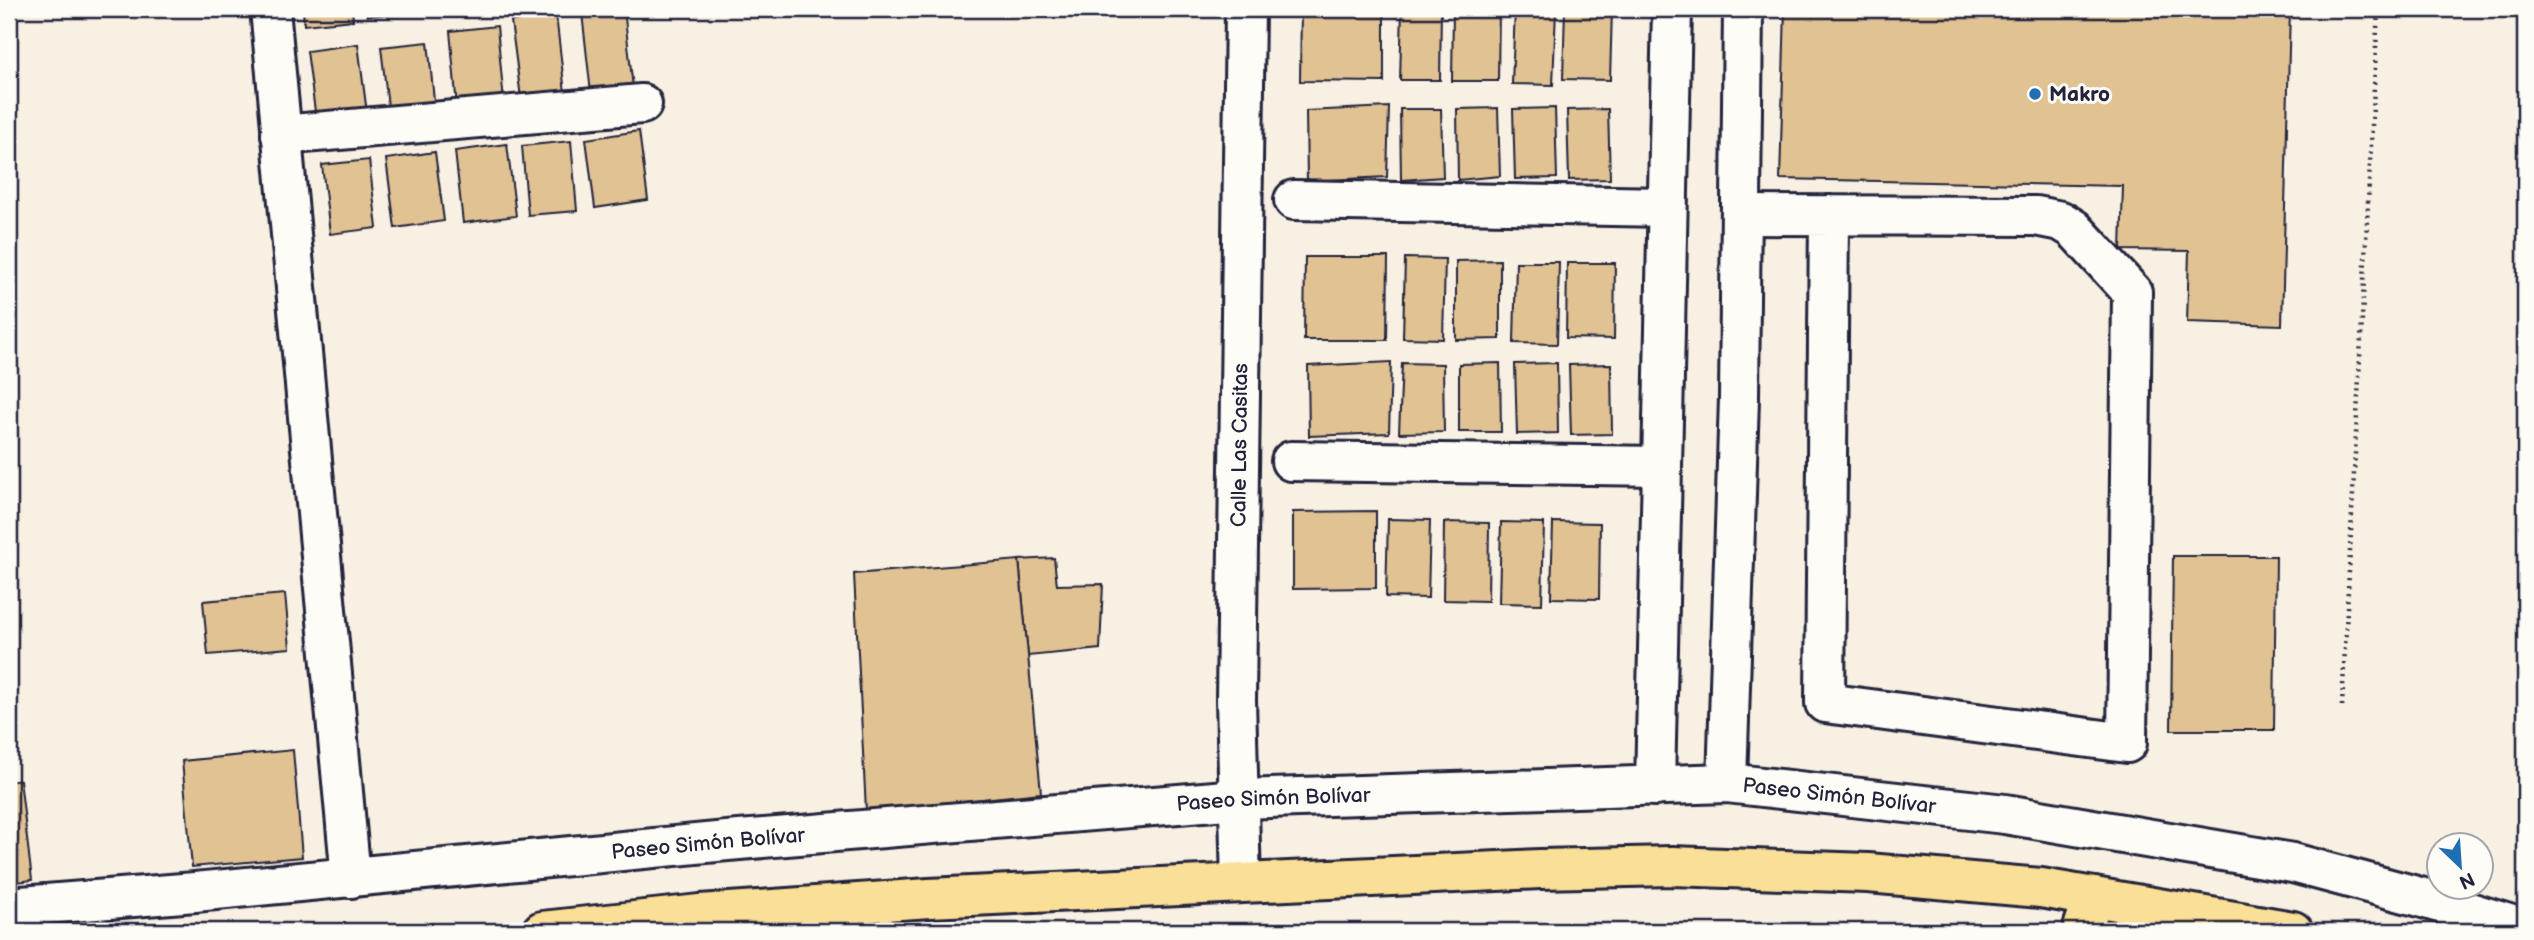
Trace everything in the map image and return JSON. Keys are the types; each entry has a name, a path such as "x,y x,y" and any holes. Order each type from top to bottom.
{"main road":[{"path":"542,931 727,912 929,898 1672,866 1868,873 2041,888 2087,914 2293,931"}],"street":[{"path":"270,9 351,878"},
{"name":"Calle Las Casitas","path":"1241,883 1236,700 1245,9"},
{"path":"1655,786 1672,9"},
{"path":"1727,783 1738,398 1744,9"},
{"path":"281,135 642,104"},
{"path":"1294,200 1667,206"},
{"path":"1741,215 1829,215 2036,216 2061,221 2074,229 2132,292 2127,743 1825,702 1829,215"},
{"path":"1291,461 1662,466"},
{"name":"Paseo Simón Bolívar","path":"9,906 351,878 741,839 1239,799 1727,783 2005,814 2293,863 2525,929"}],"path":[{"path":"2342,706 2378,9"}],"building":[{"path":"303,9 352,9 353,20 304,25"},
{"path":"366,9 422,9 423,12 367,16"},
{"path":"624,9 633,88 591,93 582,13"},
{"path":"1301,9 1384,9 1384,82 1300,81"},
{"path":"1402,9 1441,9 1440,80 1400,80"},
{"path":"1453,9 1499,9 1498,81 1452,81"},
{"path":"1515,9 1556,9 1553,85 1512,84"},
{"path":"1565,9 1612,9 1610,80 1563,79"},
{"name":"Makro","path":"1785,9 2290,9 2282,325 2187,322 2189,251 2121,250 2123,186 1780,179"},
{"path":"556,15 565,93 521,98 511,21"},
{"path":"497,26 504,102 457,107 450,31"},
{"path":"428,42 435,110 389,115 381,47"},
{"path":"358,44 367,113 316,119 307,51"},
{"path":"1389,107 1387,177 1307,181 1306,111"},
{"path":"1498,108 1500,176 1458,180 1457,109"},
{"path":"1555,108 1557,178 1515,179 1513,109"},
{"path":"1400,109 1441,109 1443,177 1401,180"},
{"path":"1608,109 1610,179 1569,180 1567,110"},
{"path":"639,131 648,200 595,208 586,139"},
{"path":"571,141 577,211 528,215 522,146"},
{"path":"507,144 516,216 463,223 455,151"},
{"path":"435,152 444,221 395,228 386,159"},
{"path":"369,160 377,228 330,234 322,165"},
{"path":"1305,257 1388,257 1387,340 1304,340"},
{"path":"1405,258 1445,259 1443,339 1403,338"},
{"path":"1500,260 1500,339 1456,340 1456,261"},
{"path":"1516,262 1559,262 1557,344 1514,343"},
{"path":"1567,263 1615,263 1614,339 1566,338"},
{"path":"1391,362 1389,433 1309,436 1308,366"},
{"path":"1402,363 1443,364 1444,432 1399,433"},
{"path":"1500,363 1501,432 1459,432 1459,364"},
{"path":"1557,363 1558,433 1517,434 1515,364"},
{"path":"1611,364 1612,434 1571,435 1569,365"},
{"path":"1376,511 1376,588 1293,589 1293,512"},
{"path":"1388,519 1430,520 1428,598 1386,597"},
{"path":"1444,522 1489,523 1488,601 1443,600"},
{"path":"1501,522 1544,523 1542,604 1499,603"},
{"path":"1553,522 1600,523 1599,599 1551,598"},
{"path":"2173,556 2276,556 2274,730 2171,730"},
{"path":"1054,558 1057,585 1103,584 1100,649 1028,656 1019,560"},
{"path":"1019,560 1041,793 866,811 854,574"},
{"path":"285,594 290,648 208,655 203,601"},
{"path":"293,750 302,857 192,867 182,761"},
{"path":"20,780 32,880 9,883 9,782"}],"place":[{"name":"Makro","path":"2035,94"}]}
